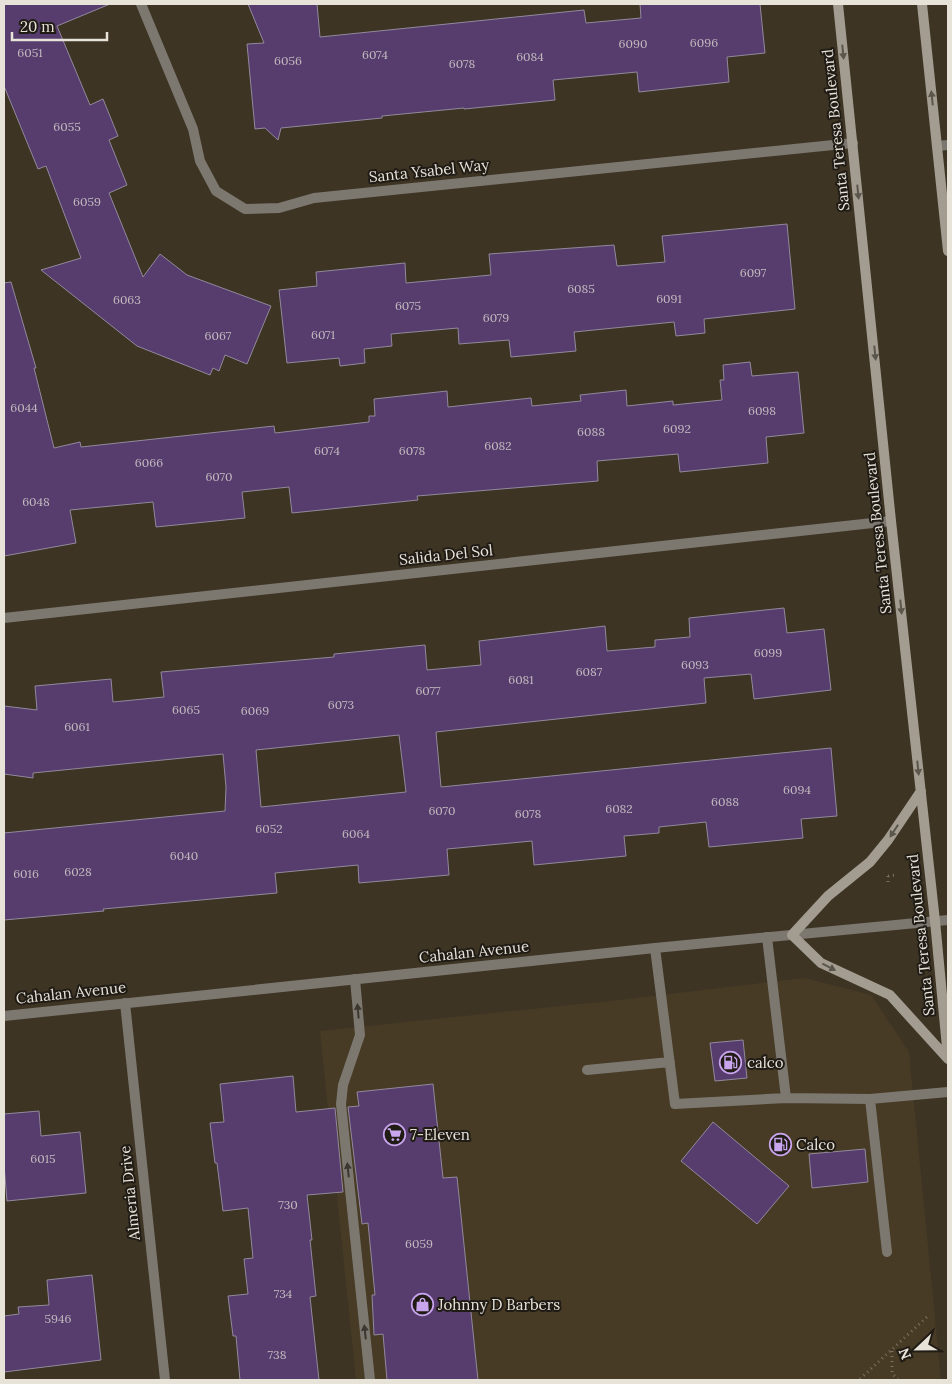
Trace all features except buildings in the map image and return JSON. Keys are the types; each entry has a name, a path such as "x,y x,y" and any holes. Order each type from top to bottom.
{"main road":[{"name":"Santa Teresa Boulevard","path":"838,4 948,1059"},
{"path":"922,4 943,146 948,251"},
{"path":"921,790 888,840 870,862 828,896 792,935 822,964 890,995 948,1059"}],"street":[{"name":"Santa Ysabel Way","path":"141,4 193,129 200,161 216,191 245,209 279,208 314,198 853,143"},
{"name":"Salida Del Sol","path":"4,618 891,521"},
{"name":"Cahalan Avenue","path":"4,1016 655,948 948,920"},
{"path":"767,937 786,1098"},
{"path":"655,948 675,1104 786,1098 870,1099 948,1092"},
{"path":"355,979 360,1035 343,1084 341,1104 370,1380"},
{"name":"Almeria Drive","path":"125,1003 165,1380"},
{"path":"587,1070 670,1062"},
{"path":"870,1099 887,1252"}],"path":[{"path":"888,885 888,876 896,875"},
{"path":"860,1379 892,1352 928,1316"},
{"path":"892,1352 892,1373 898,1380"}],"shaded area":[{"path":"805,978 871,995 909,1052 941,1380 356,1380 320,1031 628,999"}],"place":[{"name":"calco","path":"731,1063"},
{"name":"7-Eleven","path":"394,1135"},
{"name":"Calco","path":"780,1145"},
{"name":"Johnny D Barbers","path":"422,1305"}]}
